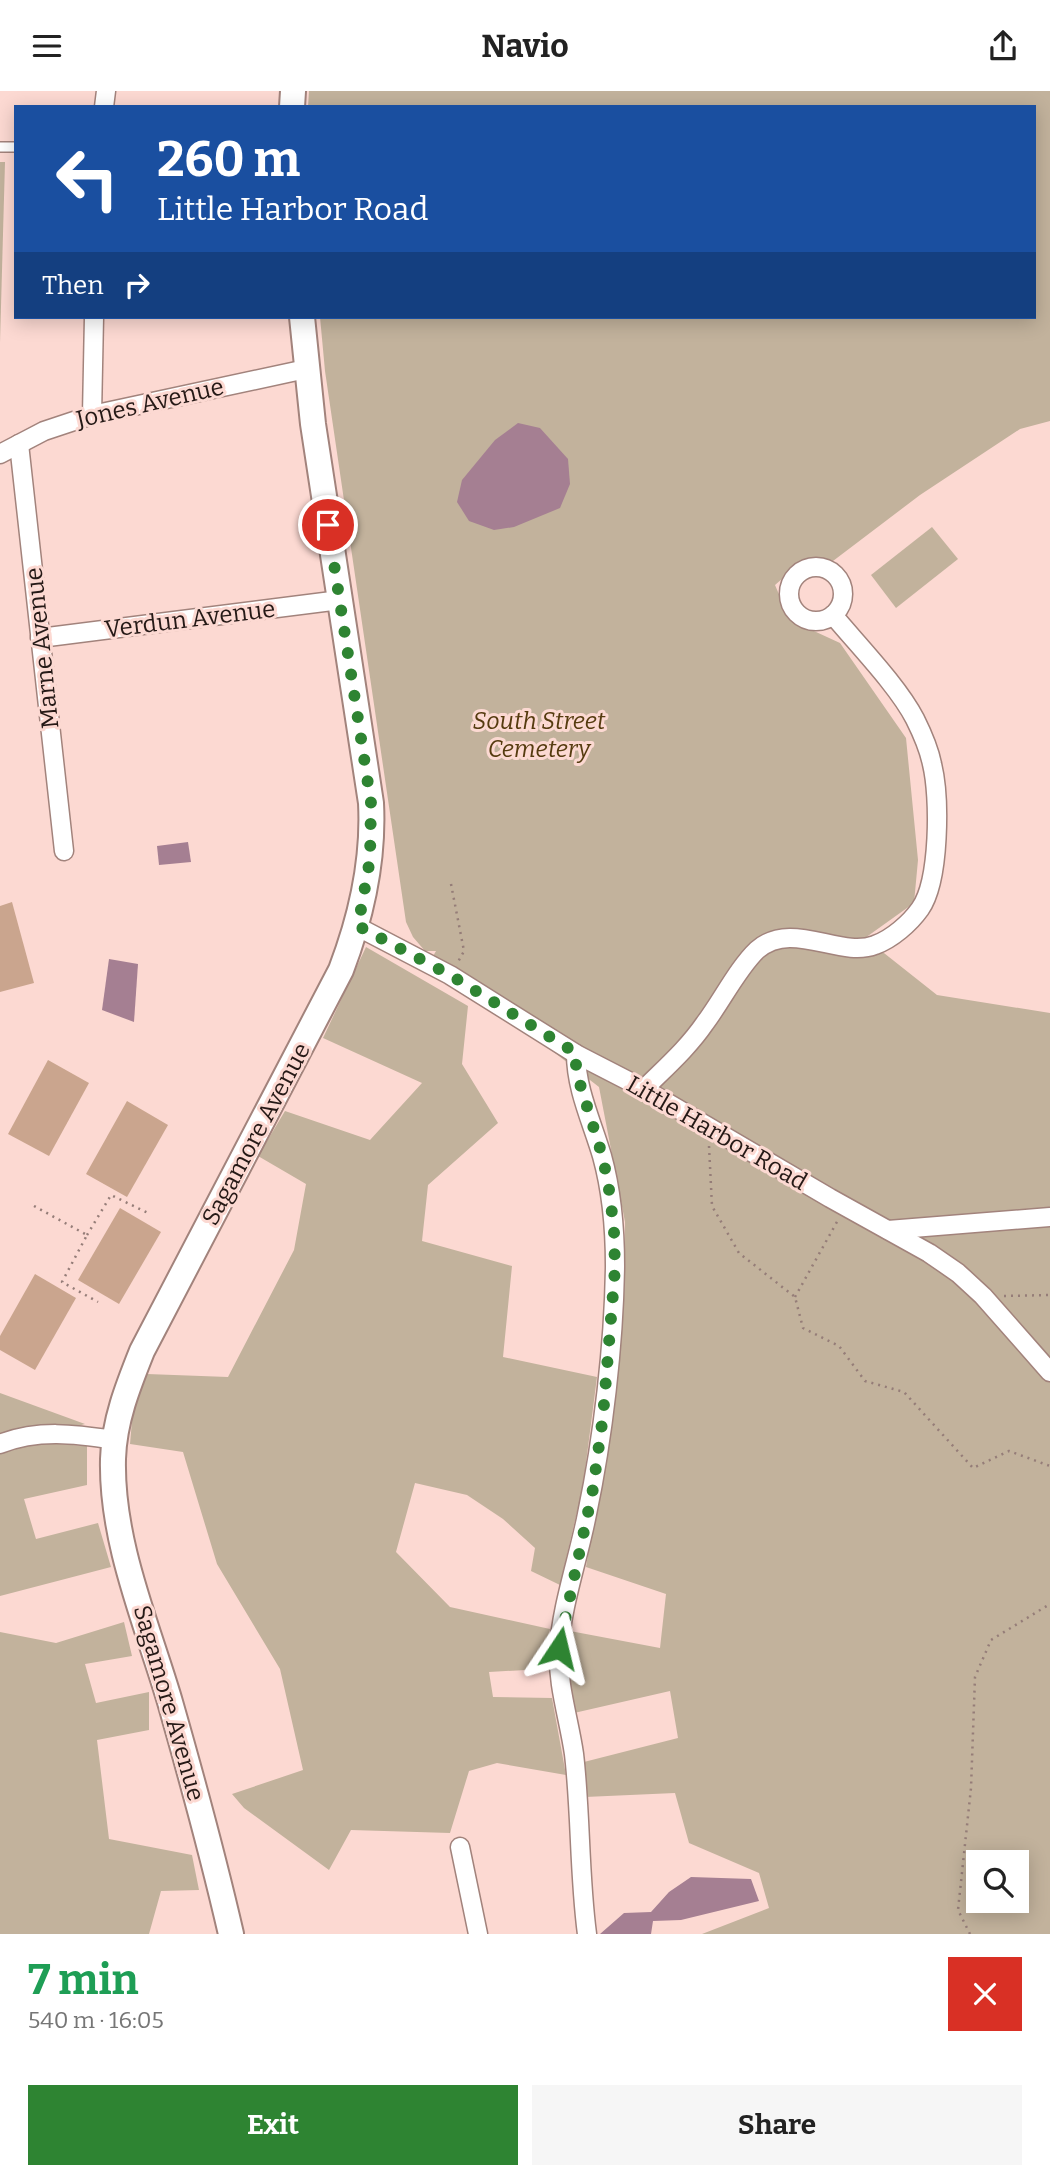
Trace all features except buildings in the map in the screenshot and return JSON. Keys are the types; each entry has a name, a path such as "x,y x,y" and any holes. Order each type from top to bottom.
{"main road":[{"name":"Sagamore Avenue","path":"230,1934 211,1848 122,1539 114,1490 115,1440 128,1387 142,1351 341,970 358,926 370,859 371,803 306,369 302,319"}],"street":[{"path":"92,415 94,319"},
{"name":"Jones Avenue","path":"0,454 44,431 92,415 306,369"},
{"name":"Marne Avenue","path":"19,444 64,851"},
{"name":"Verdun Avenue","path":"40,638 340,600"},
{"path":"644,1089 690,1042 758,949 781,939 817,940 846,947 874,946 896,933 921,908 935,871 933,765 915,718 904,701 833,615"},
{"name":"Little Harbor Road","path":"358,926 450,975 576,1053 644,1089 929,1253 958,1273 983,1296 1050,1373"},
{"path":"576,1053 576,1071 608,1182 615,1244 610,1343 598,1453 593,1489 559,1648 561,1684 574,1757 587,1934"},
{"path":"888,1230 1050,1217"},
{"path":"0,1444 28,1435 69,1433 115,1440"},
{"path":"460,1847 478,1934"}],"path":[{"path":"450,975 464,951 451,884"},
{"path":"708,1127 712,1206 739,1253 795,1297 803,1328 839,1346 865,1381 904,1392 973,1468 1009,1451 1050,1466"},
{"path":"98,1303 62,1282 87,1235 111,1195 150,1214"},
{"path":"34,1206 87,1235"},
{"path":"795,1297 844,1206"},
{"path":"983,1296 1050,1295"},
{"path":"970,1934 958,1910 971,1788 975,1677 992,1640 1050,1604"}],"green space":[{"name":"South Street Cemetery","path":"309,91 1050,91 1050,421 1020,429 920,495 833,561 805,559 775,585 790,620 840,643 906,738 918,860 914,903 865,938 937,995 1050,1013 1050,1934 702,1934 769,1908 759,1873 689,1843 675,1793 585,1797 580,1763 678,1738 670,1691 574,1713 566,1665 570,1631 660,1648 666,1594 586,1567 610,1420 624,1298 625,1222 599,1087 432,958 436,951 425,951 413,937 406,922 325,371 320,319 1036,319 1036,105 308,105"},
{"path":"0,162 5,162 0,343"},
{"path":"932,527 958,559 896,608 871,575"},
{"path":"366,947 468,1006 462,1064 498,1123 428,1185 422,1241 512,1266 503,1357 597,1377 583,1486 560,1585 531,1571 535,1548 503,1519 467,1495 415,1483 396,1552 450,1607 550,1629 544,1669 489,1672 493,1697 552,1698 566,1775 497,1763 469,1771 450,1833 351,1830 329,1870 244,1808 232,1794 303,1770 280,1669 217,1564 183,1452 130,1444 133,1409 147,1374 228,1377 294,1250 306,1184 258,1156 285,1111 370,1140 422,1083 323,1038"},
{"path":"0,1393 85,1424 0,1448"},
{"path":"29,1442 87,1446 87,1485 24,1499 36,1539 98,1523 111,1567 0,1596 0,1454"},
{"path":"124,1622 132,1656 85,1664 96,1703 149,1692 149,1730 97,1740 109,1839 192,1855 199,1890 161,1891 149,1934 0,1934 0,1632 56,1643"}],"shaded area":[{"path":"518,423 540,428 568,459 570,484 560,508 514,527 494,530 469,521 457,502 462,480 495,440"},
{"path":"188,842 191,862 159,865 157,846"},
{"path":"109,959 138,964 134,1022 102,1010"},
{"path":"691,1877 751,1879 759,1901 681,1920 653,1921 651,1934 600,1934 624,1913 651,1912 669,1892"}],"route":[{"path":"328,525 371,803 370,859 358,926 450,975 576,1053 576,1071 603,1158 614,1232 615,1269 610,1343 593,1489 559,1648"}]}
